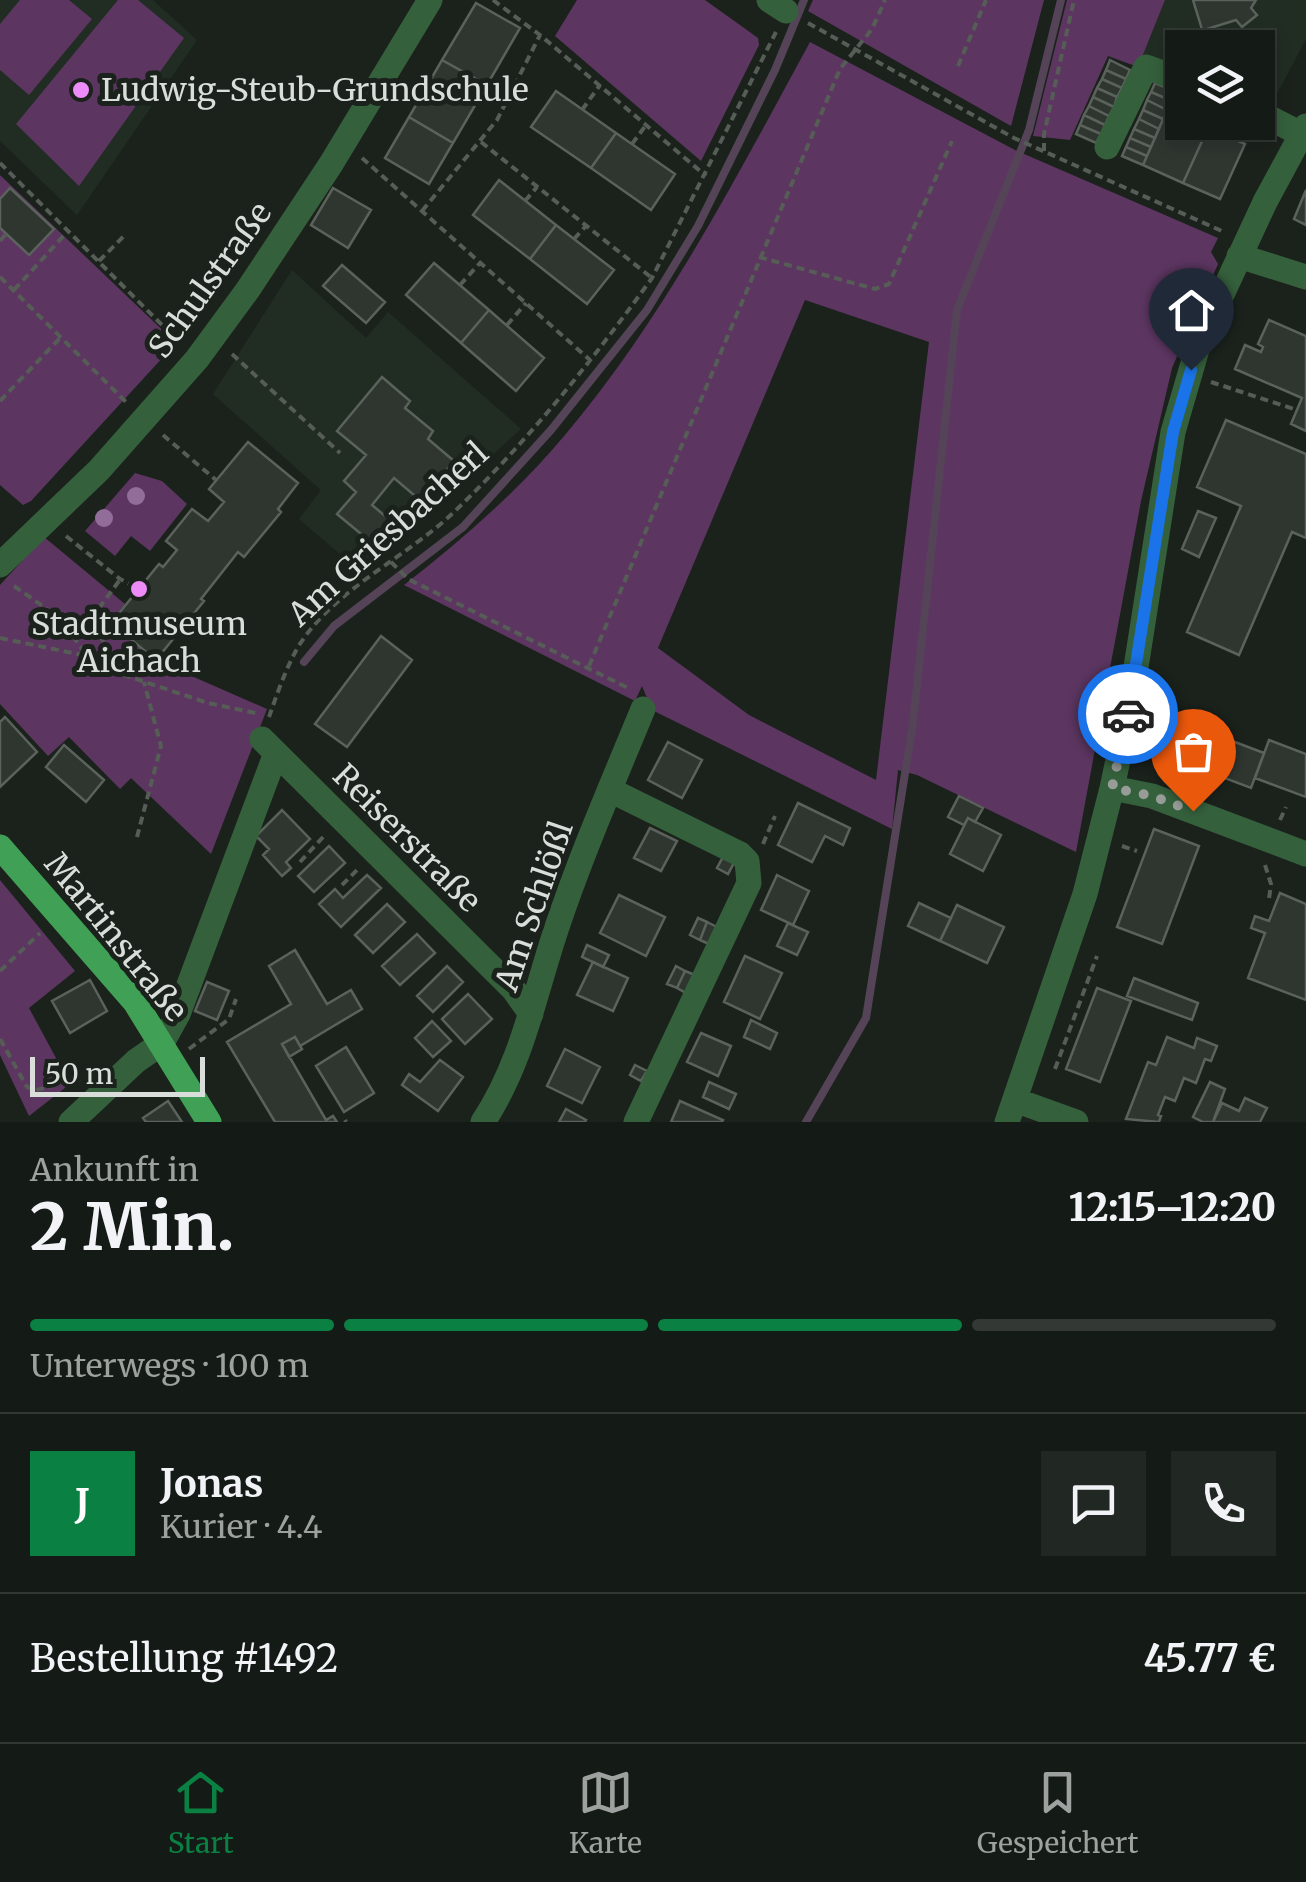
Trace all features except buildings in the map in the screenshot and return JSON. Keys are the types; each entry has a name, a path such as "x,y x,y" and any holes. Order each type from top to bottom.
{"main road":[{"name":"Martinstraße","path":"0,848 136,1002 209,1122"}],"street":[{"name":"Schulstraße","path":"0,564 47,521 197,360 342,146 430,0"},
{"path":"1107,147 1146,67 1165,74"},
{"path":"1076,1122 1011,1111 1090,879 1112,788 1132,698 1173,432 1189,374 1243,249 1304,130 1275,119"},
{"path":"1243,249 1306,277"},
{"name":"Am Schlößl","path":"483,1122 506,1084 556,930 643,708"},
{"path":"86,1117 136,1060 168,1052 269,736"},
{"name":"Reiserstraße","path":"269,736 341,818 514,990 531,1014"},
{"path":"1112,788 1152,796 1306,854"},
{"path":"610,790 740,854 748,861 750,872 749,883 636,1122"}],"path":[{"path":"493,0 706,176"},
{"path":"589,666 840,69 872,29 885,0"},
{"path":"958,66 986,0"},
{"path":"1044,152 1044,134 1074,0"},
{"name":"Am Griesbacherl","path":"269,736 298,648 320,618 452,514 545,418 652,278 706,176 777,6"},
{"path":"813,26 1014,138 1243,249"},
{"path":"422,211 496,120 540,36"},
{"path":"582,110 600,86"},
{"path":"632,144 646,125"},
{"path":"759,258 875,289 889,284 952,141"},
{"path":"481,142 652,278"},
{"path":"342,146 371,164 590,360"},
{"path":"0,163 197,360"},
{"path":"525,201 537,186"},
{"path":"574,239 586,226"},
{"path":"14,290 68,231"},
{"path":"0,241 6,234"},
{"path":"98,262 124,236"},
{"path":"460,285 480,262"},
{"path":"0,276 144,420 216,480"},
{"path":"506,326 526,303"},
{"path":"0,401 61,337"},
{"path":"213,338 340,453"},
{"path":"1189,374 1297,410"},
{"path":"47,521 120,579 139,589"},
{"path":"390,562 408,579 589,666 638,694 643,708"},
{"path":"0,576 60,618 88,656"},
{"path":"120,579 91,620 121,674"},
{"path":"0,638 88,656 121,674 208,702 269,736"},
{"path":"137,837 161,746 144,682"},
{"path":"300,862 341,818"},
{"path":"1264,838 1260,852 1271,884 1268,899"},
{"path":"0,971 60,914"},
{"path":"1056,1070 1097,956"},
{"path":"168,1052 229,1019 236,998"},
{"path":"0,1039 27,1087 36,1090 78,1080 86,1117"}],"shaded area":[{"name":"Ludwig-Steub-Grundschule","path":"0,0 153,0 197,40 77,215 0,141"},
{"path":"20,0 69,0 92,19 29,95 0,70 0,24"},
{"path":"118,0 138,0 184,38 79,186 16,124"},
{"path":"577,0 705,0 758,38 759,45 701,161 555,36"},
{"path":"813,0 1044,0 1011,126 808,11"},
{"path":"1067,0 1165,0 1138,67 1108,56 1070,140 1033,136"},
{"path":"1165,0 1306,0 1306,39 1275,98 1275,30 1165,30 1165,66 1142,56"},
{"path":"810,42 1015,150 1218,238 1211,252 1218,264 1172,368 1141,501 1076,852 917,775 898,770 892,829 652,710 642,686 635,701 404,585 509,495 601,390 697,245","holes":["805,300 929,342 876,780 749,715 658,648"]},
{"path":"0,175 176,343 31,501 23,505 0,485"},
{"path":"292,270 366,338 388,312 521,429 362,573 299,519 321,490 213,394"},
{"path":"135,473 162,481 187,504 150,551 131,536 115,556 85,531"},
{"path":"44,537 125,604 109,624 155,660 267,709 211,854 131,778 120,789 69,737 48,756 0,704 0,585"},
{"path":"0,880 75,971 29,1008 70,1084 29,1116 0,1055"}],"waterway":[{"path":"304,662 334,626 463,527 551,430 647,310 698,226 775,70 804,0"},
{"path":"806,1122 866,1018 913,723 957,310 1029,130 1061,0"}],"way so far":[{"path":"1128,714 1112,788 1152,796 1193,811"}],"place":[{"name":"Ludwig-Steub-Grundschule","path":"81,90"},
{"name":"Stadtmuseum Aichach","path":"139,589"}],"route":[{"path":"1128,714 1173,432 1191,370"}]}
